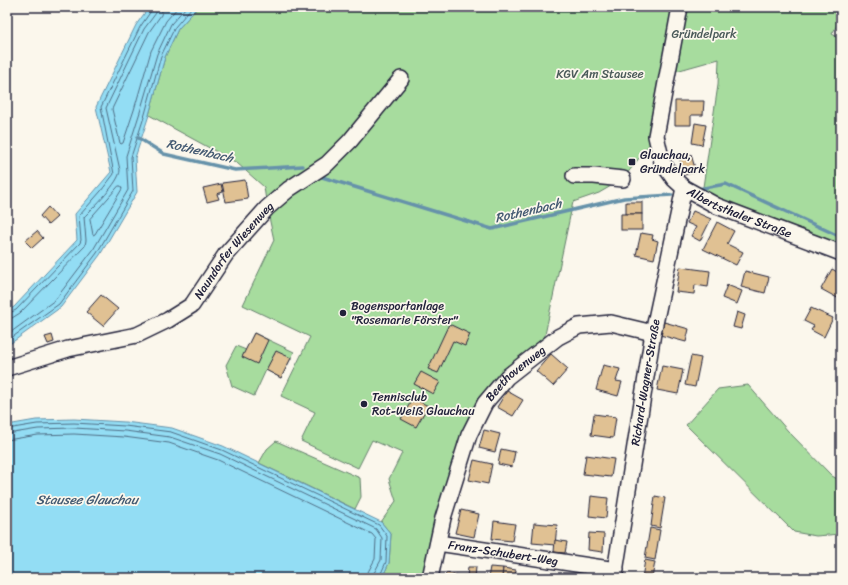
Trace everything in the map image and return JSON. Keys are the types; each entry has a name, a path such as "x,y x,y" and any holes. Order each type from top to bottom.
{"street":[{"name":"Albertsthaler Straße","path":"680,7 656,136 662,162 674,180 684,188 717,206 841,253"},
{"name":"Naundorfer Wiesenweg","path":"7,368 68,349 137,336 168,320 192,305 226,254 267,208 289,189 327,164 350,141 401,79"},
{"path":"574,176 594,176 623,180"},
{"name":"Richard-Wagner-Straße","path":"615,574 653,333 684,188"},
{"name":"Beethovenweg","path":"430,578 443,518 469,435 485,403 507,377 558,337 579,326 611,323 653,333"},
{"name":"Franz-Schubert-Weg","path":"438,543 615,574"}],"green space":[{"path":"198,7 841,7 841,18 832,34 841,39 841,254 715,204 703,187 718,85 719,59 669,73 656,136 623,179 599,193 573,202 542,349 485,403 430,578 382,578 389,563 391,534 381,522 396,501 389,479 402,453 372,440 358,468 301,441 315,412 281,396 310,337 243,305 274,240 264,187 237,163 149,115 165,57 178,29"},
{"path":"254,333 294,352 281,378 266,370 254,396 232,386 226,365 236,346 246,350"},
{"path":"748,385 788,431 832,476 841,481 841,534 816,536 794,532 686,425 718,389"},
{"path":"276,441 360,478 361,497 355,509 259,463 267,449"}],"water":[{"path":"149,7 198,7 178,29 165,57 135,158 137,192 100,255 61,307 7,346 7,311 14,307 77,240 75,214 111,172 96,107 136,25"},
{"name":"Stausee Glauchau","path":"74,419 125,422 172,428 223,446 381,522 391,534 389,563 382,578 7,578 7,425 36,420"}],"building":[{"path":"675,101 704,101 703,115 691,115 691,125 675,125"},
{"path":"695,123 706,125 702,145 692,143"},
{"path":"691,154 696,172 684,175 679,157"},
{"path":"245,180 248,199 226,202 222,183"},
{"path":"221,184 223,192 217,194 219,199 207,202 203,188"},
{"path":"626,202 642,202 642,214 626,214"},
{"path":"48,207 57,217 48,225 40,216"},
{"path":"693,211 711,219 700,241 691,236 696,227 687,223"},
{"path":"621,214 642,214 642,230 621,230"},
{"path":"717,222 734,231 727,244 743,252 736,265 703,249"},
{"path":"37,231 43,238 32,248 25,241"},
{"path":"641,233 653,235 652,239 658,241 654,259 636,255"},
{"path":"680,267 710,271 708,287 695,285 694,294 676,292"},
{"path":"832,269 841,274 841,300 821,289"},
{"path":"745,271 769,277 765,293 741,287"},
{"path":"727,285 742,291 737,304 722,298"},
{"path":"101,295 118,309 103,326 86,312"},
{"path":"811,308 833,318 824,337 811,330 814,326 804,321"},
{"path":"737,312 745,315 741,329 733,327"},
{"path":"664,322 689,329 686,342 660,335"},
{"path":"449,324 470,334 465,346 453,341 438,373 428,369"},
{"path":"254,333 268,340 257,364 242,357"},
{"path":"52,335 54,342 48,344 45,337"},
{"path":"276,351 291,358 281,378 266,370"},
{"path":"551,354 568,369 553,386 536,371"},
{"path":"691,356 701,358 695,387 685,385"},
{"path":"603,365 620,369 616,381 622,382 618,396 596,390"},
{"path":"662,366 683,370 678,394 657,390"},
{"path":"421,372 440,382 433,394 414,384"},
{"path":"507,391 523,400 513,416 497,407"},
{"path":"413,398 428,406 416,427 401,419"},
{"path":"594,414 616,417 613,438 591,435"},
{"path":"484,430 500,434 495,452 479,448"},
{"path":"501,449 515,452 512,467 498,464"},
{"path":"586,455 614,459 611,477 583,474"},
{"path":"474,460 492,464 488,484 469,480"},
{"path":"591,496 608,498 606,518 589,516"},
{"path":"655,496 665,498 660,528 651,526"},
{"path":"461,510 479,514 474,537 455,533"},
{"path":"494,521 515,524 512,541 492,539"},
{"path":"534,523 557,525 555,545 532,543"},
{"path":"650,528 660,530 655,560 645,558"},
{"path":"589,533 604,534 603,552 588,550"},
{"path":"555,540 567,542 565,553 554,552"},
{"path":"645,560 655,562 652,578 642,578"},
{"path":"468,567 476,567 475,578 467,578"},
{"path":"490,567 503,568 502,578 488,578"},
{"path":"503,568 516,570 515,578 502,578"},
{"path":"446,573 461,576 461,578 445,578"},
{"path":"540,574 563,576 562,578 539,578"},
{"path":"577,574 604,576 603,578 577,578"}],"waterway":[{"name":"Rothenbach","path":"137,137 164,154 235,170 303,166"},
{"name":"Rothenbach","path":"322,177 492,229 624,198 672,195"},
{"name":"Rothenbach","path":"698,189 726,184 841,237"}],"place":[{"name":"Glauchau, Gründelpark","path":"632,162"},
{"name":"Bogensportanlage \"Rosemarie Förster\"","path":"343,313"},
{"name":"Tennisclub Rot-Weiß Glauchau","path":"364,404"}],"park label":[{"name":"Gründelpark","path":"704,34"},
{"name":"KGV Am Stausee","path":"600,74"}]}
